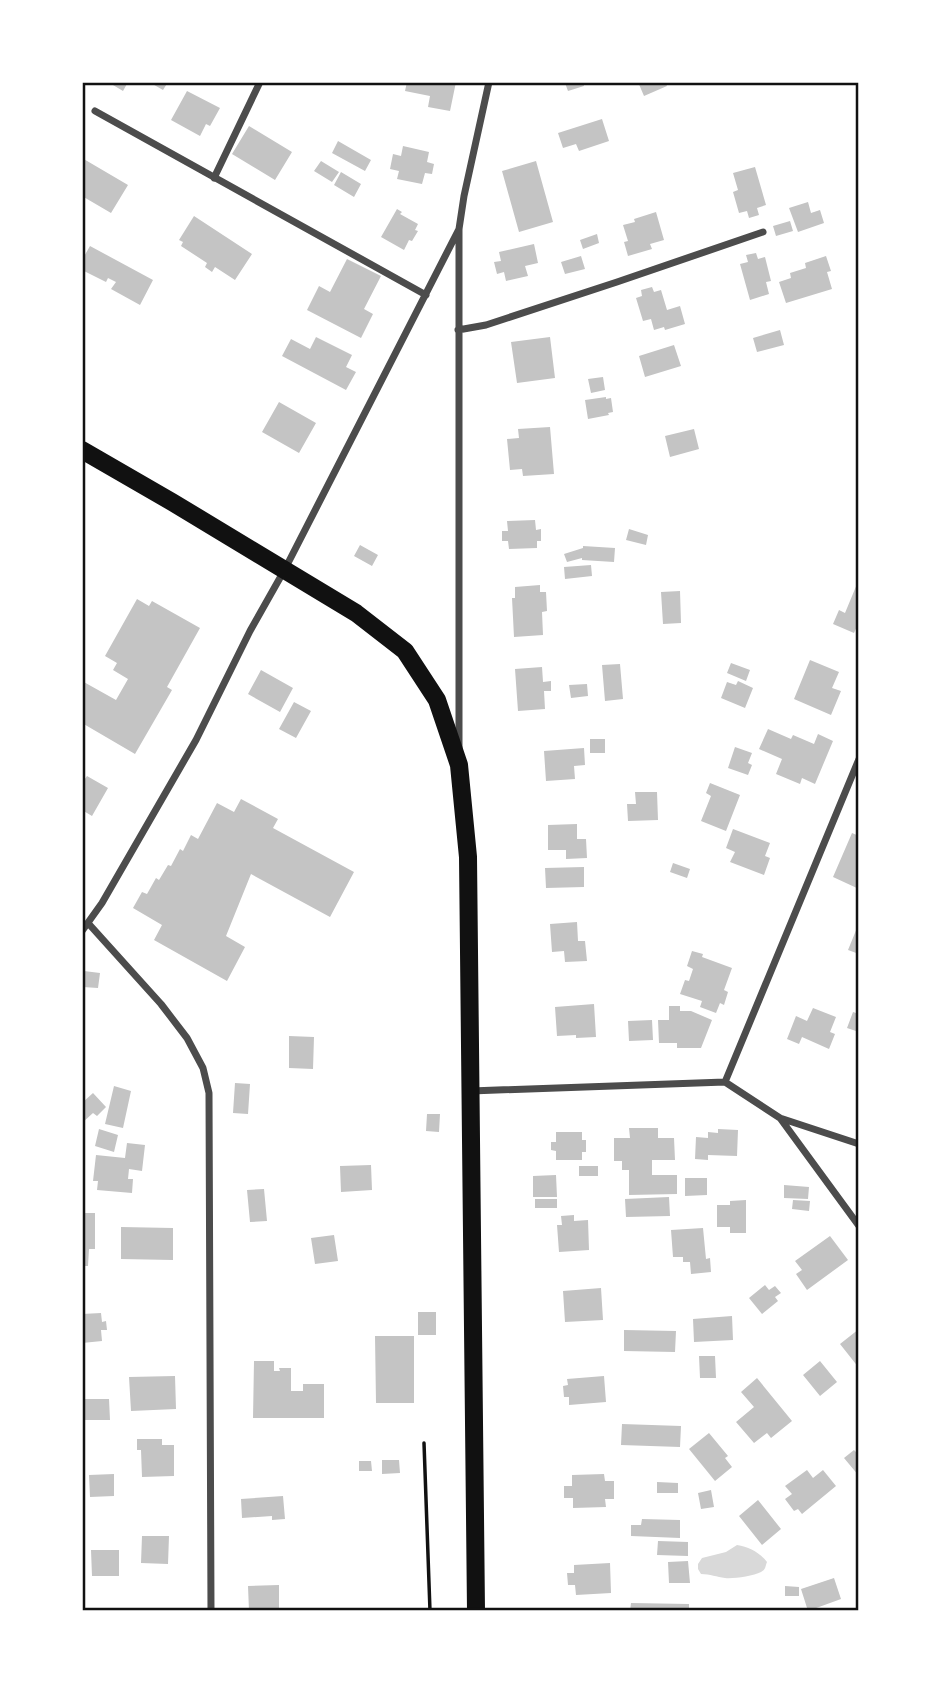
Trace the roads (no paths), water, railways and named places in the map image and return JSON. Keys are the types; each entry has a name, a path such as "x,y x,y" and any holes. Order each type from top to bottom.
{"main road":[{"path":"82,450 356,613 405,651 437,700 459,765 468,857 476,1611"}],"street":[{"path":"214,178 260,82"},
{"path":"459,765 459,229 489,82"},
{"path":"94,111 426,295"},
{"path":"82,930 116,880 196,740 459,229"},
{"path":"458,330 486,325 763,232"},
{"path":"725,1082 859,759"},
{"path":"88,923 161,1004 187,1038 202,1068 209,1093 211,1611"},
{"path":"470,1091 725,1082 780,1118 859,1144"},
{"path":"780,1118 859,1226"}]}
